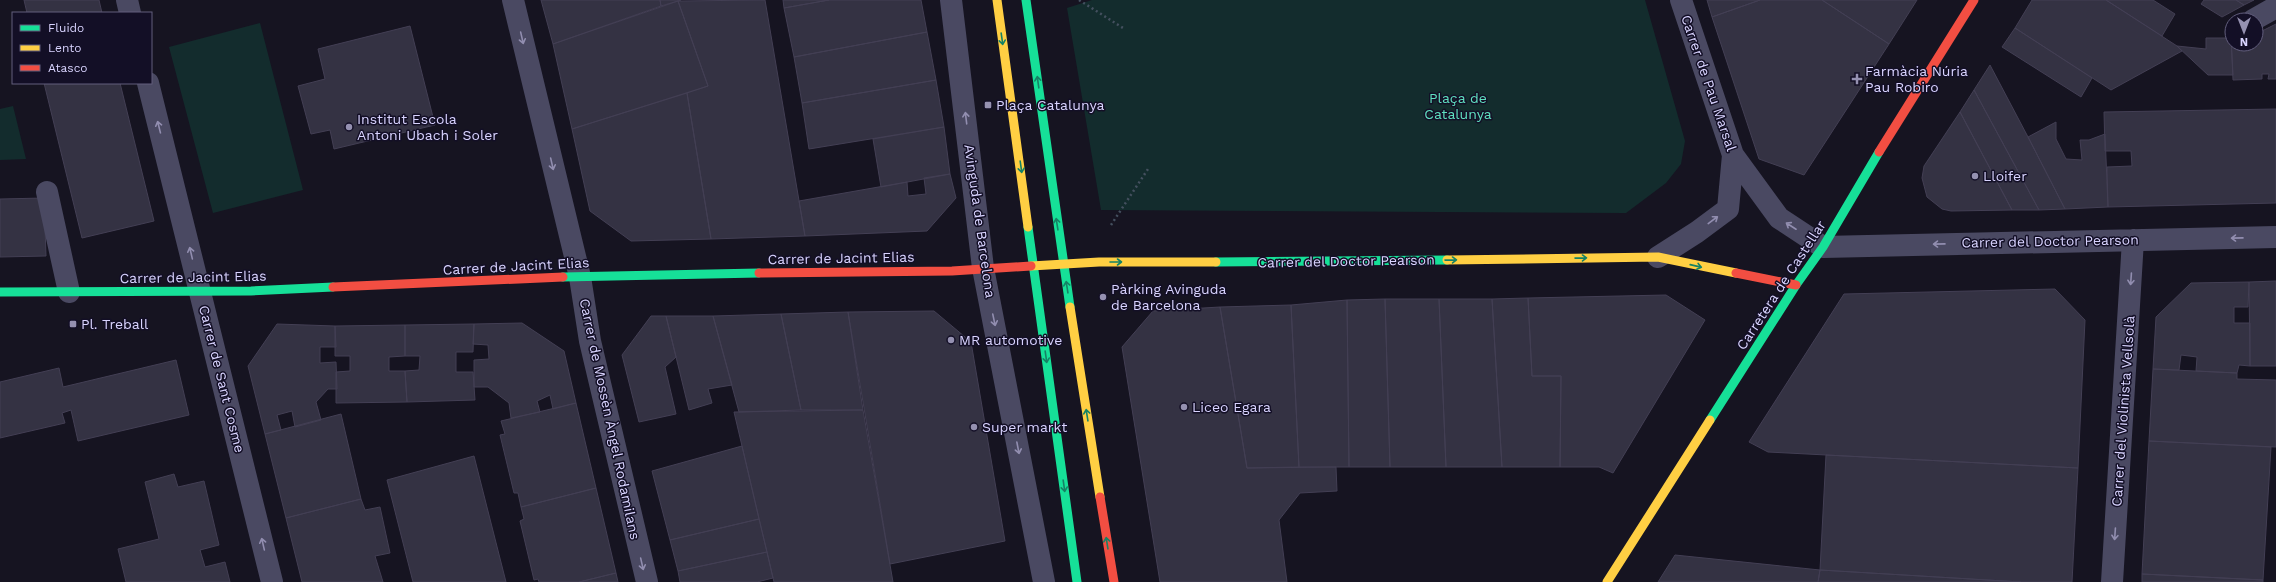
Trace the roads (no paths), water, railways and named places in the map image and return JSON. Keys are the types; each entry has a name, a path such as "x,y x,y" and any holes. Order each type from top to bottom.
{"street":[{"path":"127,0 130,12"},
{"name":"Carrer de Mossèn Àngel Rodamilans","path":"513,0 580,277 590,341 646,582"},
{"name":"Avinguda de Barcelona","path":"951,0 983,268 1044,582"},
{"path":"997,0 1077,582"},
{"path":"1026,0 1063,263 1114,582"},
{"name":"Carrer de Pau Marsal","path":"1681,0 1733,155 1778,218 1823,247"},
{"name":"Carretera de Castellar","path":"1607,582 1796,285 1823,247 1887,138 1974,0"},
{"path":"2264,14 2276,8"},
{"name":"Carrer de Sant Cosme","path":"148,84 200,291 215,344 272,582"},
{"path":"1658,257 1728,208 1733,155"},
{"path":"47,192 69,292"},
{"name":"Carrer del Doctor Pearson","path":"1823,247 2276,237"},
{"name":"Carrer del Violinista Vellsolà","path":"2112,582 2133,240"},
{"name":"Carrer del Doctor Pearson","path":"1034,265 1063,263 1300,262 1658,257 1796,285"},
{"name":"Carrer de Jacint Elias","path":"0,292 251,291 630,274 952,271 1034,265"}],"place":[{"name":"Farmàcia Núria Pau Robiro","path":"1857,79"},
{"name":"Plaça Catalunya","path":"988,105"},
{"name":"Institut Escola Antoni Ubach i Soler","path":"349,127"},
{"name":"Lloifer","path":"1975,176"},
{"name":"Pàrking Avinguda de Barcelona","path":"1103,297"},
{"name":"Pl. Treball","path":"73,324"},
{"name":"MR automotive","path":"951,340"},
{"name":"Liceo Egara","path":"1184,407"},
{"name":"Super markt","path":"974,427"}],"park label":[{"name":"Plaça de Catalunya","path":"1458,106"}]}
